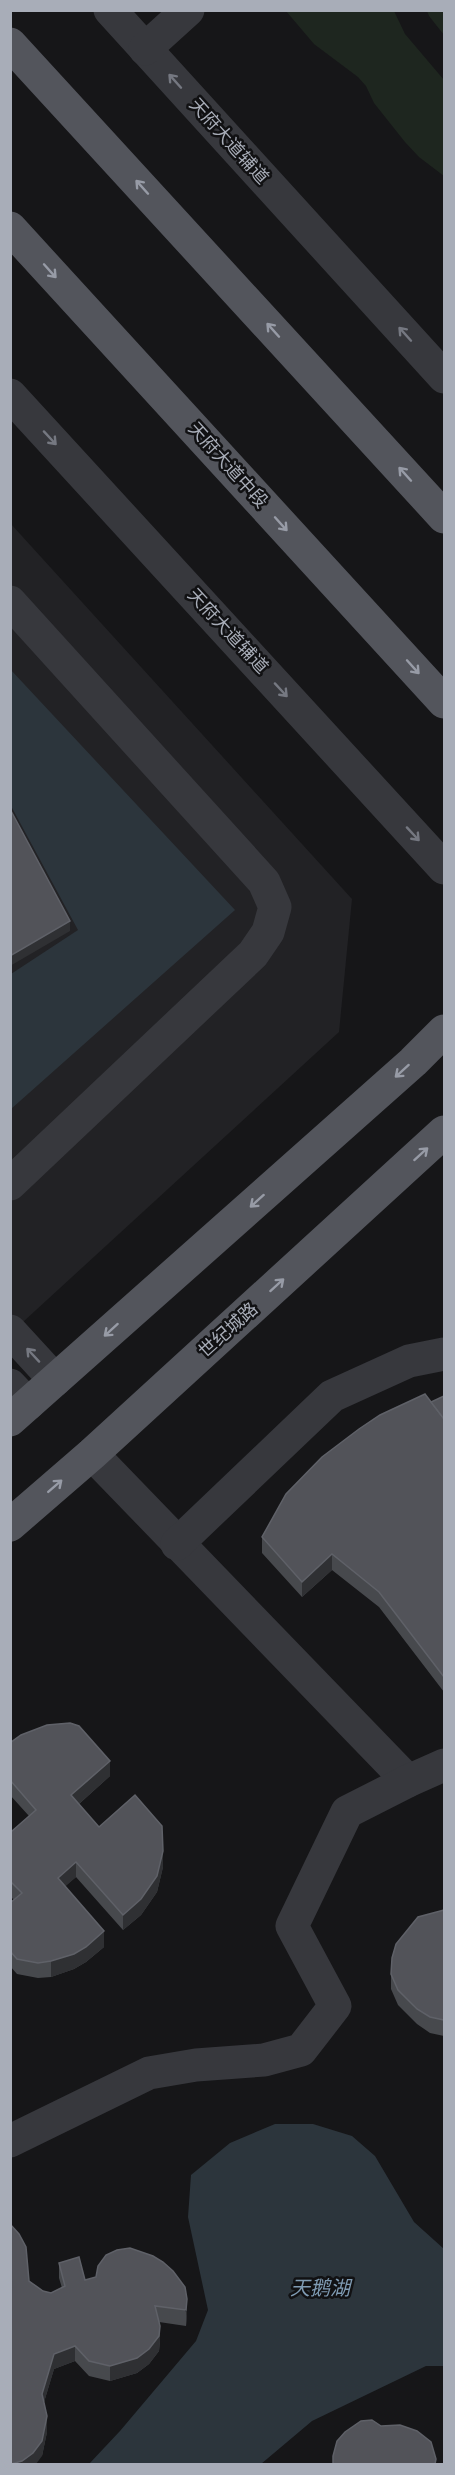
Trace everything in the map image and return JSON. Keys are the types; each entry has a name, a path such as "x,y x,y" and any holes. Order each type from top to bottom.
{"main road":[{"path":"10,44 444,517"},
{"name":"天府大道中段","path":"10,228 444,702"},
{"path":"16,1403 55,1380 404,1070 444,1031"},
{"name":"世纪城路","path":"10,1525 92,1454 444,1132"}],"street":[{"name":"天府大道辅道","path":"110,10 444,377"},
{"path":"145,49 188,10"},
{"name":"天府大道辅道","path":"10,395 444,868"},
{"path":"10,602 264,882 275,907 268,932 253,954 10,1184"},
{"path":"10,1331 55,1380"},
{"path":"177,1544 332,1396 409,1361 444,1354"},
{"path":"92,1454 408,1781"},
{"path":"10,2141 149,2073 196,2065 264,2060 301,2050 335,2006 292,1926 347,1812 444,1765"}],"shaded area":[{"path":"286,11 394,11 405,34 444,80 444,176 419,157 405,142 374,103 366,86 358,77 314,44"},
{"path":"427,11 444,11 444,35 429,16"},
{"path":"11,524 352,899 339,1032 11,1333"}],"water":[{"path":"10,669 235,910 11,1109 11,974 78,930 11,806"},
{"name":"天鹅湖","path":"275,2124 313,2124 352,2136 375,2156 414,2222 444,2249 444,2366 426,2366 312,2421 261,2464 89,2464 196,2341 208,2310 188,2217 191,2175 230,2143"}],"building":[{"path":"10,809 70,921 10,956"},
{"path":"425,1394 444,1419 444,1677 379,1592 332,1554 302,1582 262,1537 286,1494 322,1457 380,1415"},
{"path":"444,1396 444,1419 431,1402"},
{"path":"70,1723 79,1726 110,1761 71,1795 99,1827 135,1795 162,1826 163,1851 157,1876 141,1899 123,1915 76,1862 58,1878 104,1931 74,1954 38,1963 17,1959 10,1951 10,1903 22,1893 10,1881 10,1829 12,1831 36,1810 10,1780 10,1743 21,1735 47,1725"},
{"path":"444,1910 444,2020 430,2017 417,2009 398,1990 391,1974 396,1944 418,1917"},
{"path":"10,2224 26,2247 29,2281 43,2291 51,2293 65,2286 59,2263 79,2257 85,2280 96,2277 98,2266 106,2255 130,2248 163,2262 185,2287 187,2299 186,2310 155,2306 160,2326 159,2336 149,2349 137,2358 110,2366 89,2361 75,2346 54,2354 42,2394 47,2416 42,2441 33,2453 22,2461 11,2464"},
{"path":"372,2420 381,2426 400,2425 417,2431 431,2442 436,2459 435,2464 333,2464 337,2441 361,2421"}]}
